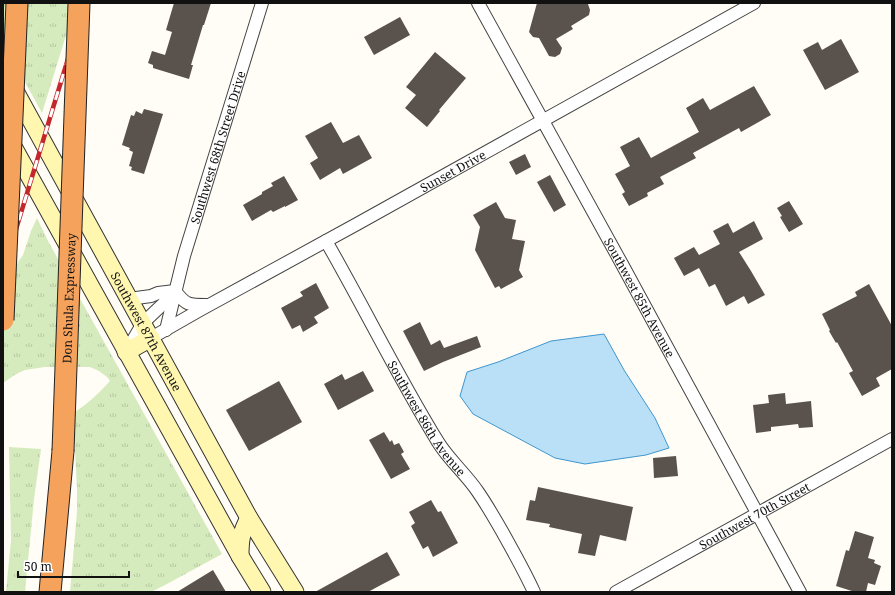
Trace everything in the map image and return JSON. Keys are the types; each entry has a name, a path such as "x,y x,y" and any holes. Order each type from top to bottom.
{"highway":[{"path":"3,320 17,3"},
{"name":"Don Shula Expressway","path":"50,592 63,451 79,3"}],"main road":[{"name":"Southwest 87th Avenue","path":"3,69 143,323 158,334 249,518 295,592"},
{"path":"3,128 126,352 240,556 262,592"},
{"path":"126,352 158,334"},
{"path":"240,556 240,542 243,530 249,518"}],"street":[{"name":"Southwest 68th Street Drive","path":"158,334 175,291 184,256 262,3"},
{"name":"Southwest 85th Avenue","path":"478,3 800,592"},
{"name":"Sunset Drive","path":"158,334 754,3"},
{"name":"Southwest 86th Avenue","path":"326,241 429,426 446,454 481,496 514,552 534,592"},
{"name":"Southwest 68th Street Drive","path":"126,352 143,323 175,291"},
{"path":"129,299 175,291 184,302 188,304 208,305"},
{"name":"Southwest 70th Street","path":"616,592 892,438"}],"green space":[{"path":"3,3 76,3 42,113 3,42"},
{"path":"37,218 48,241 222,554 152,592 70,592 77,512 73,413 93,398 110,381 99,371 90,367 45,367 25,370 3,383 3,306 18,262 23,255"},
{"path":"9,447 41,449 34,499 25,592 6,592 11,540"}],"water":[{"path":"604,334 624,370 655,418 669,448 646,455 585,464 555,458 473,414 460,396 467,372 498,362 551,341"}],"building":[{"path":"174,3 211,3 191,65 193,65 189,79 153,68 153,65 148,63 152,51 165,55 172,32 166,30"},
{"path":"537,3 582,3 588,4 590,10 589,15 571,26 573,29 556,39 562,48 560,54 555,57 549,56 539,38 533,37 529,32"},
{"path":"400,17 410,35 374,55 364,37"},
{"path":"841,39 859,72 825,90 803,50 818,42 822,50"},
{"path":"435,52 466,78 427,127 405,108 416,95 406,87"},
{"path":"754,86 771,115 741,132 739,128 693,153 696,158 660,177 664,184 647,193 648,196 629,206 622,194 625,192 615,174 630,166 620,147 639,137 651,158 699,132 686,108 703,98 710,110"},
{"path":"144,109 163,114 144,174 131,170 132,167 129,166 133,152 129,150 130,148 122,145 131,115 134,116 136,111 142,114"},
{"path":"331,122 343,143 359,135 372,158 343,174 340,168 320,180 310,163 318,158 305,136"},
{"path":"525,154 531,167 516,175 509,162"},
{"path":"550,175 566,205 554,212 537,182"},
{"path":"284,176 298,200 273,212 271,210 252,221 243,205 262,194 262,192 273,186 271,183"},
{"path":"789,201 803,224 789,232 780,217 782,216 777,208"},
{"path":"496,202 505,218 516,220 512,239 525,241 519,270 523,277 501,289 499,286 495,288 475,250 480,227 473,215"},
{"path":"754,221 763,239 739,252 765,295 748,304 744,296 726,306 715,284 709,287 699,268 684,276 674,258 694,247 699,255 720,244 713,231 728,223 733,233"},
{"path":"316,283 329,308 314,317 318,323 303,332 300,325 292,329 281,308 303,296 300,292"},
{"path":"869,284 892,326 892,369 876,378 880,386 862,396 849,373 853,371 837,342 836,343 829,331 830,330 822,314 857,296 855,292"},
{"path":"420,322 431,345 440,340 444,348 477,336 481,347 424,371 403,331"},
{"path":"363,371 374,391 338,410 324,384 342,374 345,380"},
{"path":"279,381 302,422 249,451 226,410"},
{"path":"785,393 786,404 811,401 813,427 799,428 798,424 771,427 771,431 756,433 753,405 769,403 768,395"},
{"path":"384,432 390,442 392,440 394,445 399,443 404,452 401,454 410,469 391,479 369,440"},
{"path":"676,456 678,476 654,478 653,458"},
{"path":"538,487 633,507 626,541 600,535 595,556 578,553 582,534 549,527 550,524 526,520 530,500 535,501"},
{"path":"431,500 438,512 441,511 458,543 433,557 428,546 423,549 411,526 415,523 409,512"},
{"path":"855,531 874,537 868,558 875,560 874,563 881,566 875,585 868,583 866,592 855,592 836,586 846,550 849,551"},
{"path":"387,552 400,575 368,592 315,592"},
{"path":"213,570 226,592 177,592"}],"railway":[{"path":"3,272 85,3"}]}
